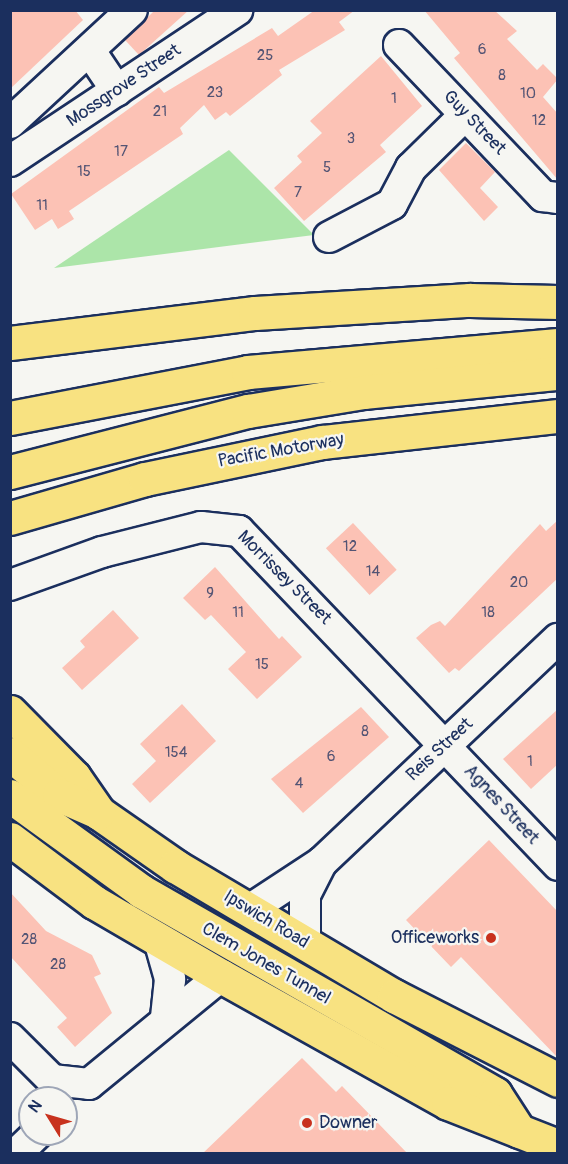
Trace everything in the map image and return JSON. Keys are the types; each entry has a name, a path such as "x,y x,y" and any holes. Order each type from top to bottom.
{"highway":[{"path":"10,343 255,312 470,300 558,302"},
{"path":"10,418 248,372 558,345"},
{"path":"10,472 248,411 363,392 558,373"},
{"name":"Pacific Motorway","path":"10,518 145,479 322,442 558,416"},
{"name":"Ipswich Road","path":"10,712 74,777 99,813 249,910 394,996 558,1080"},
{"path":"10,754 59,795 99,813"},
{"name":"Clem Jones Tunnel","path":"10,796 141,891 495,1094 519,1131"},
{"path":"10,839 94,902 221,976 448,1102 558,1146"}],"street":[{"path":"10,123 132,10"},
{"name":"Mossgrove Street","path":"10,161 237,10"},
{"name":"Guy Street","path":"399,45 465,115 554,199"},
{"path":"90,51 117,91"},
{"path":"329,237 392,204 411,168 465,115"},
{"name":"Morrissey Street","path":"10,585 136,543 201,526 230,527 253,542 445,745"},
{"name":"Reis Street","path":"249,910 322,862 558,639"},
{"name":"Agnes Street","path":"445,745 558,865"},
{"name":"Reis Street","path":"305,943 305,895 322,862"},
{"path":"159,940 170,979 166,1018"},
{"path":"78,1087 103,1077 166,1018 221,976"},
{"path":"10,1038 57,1086"}],"green space":[{"path":"229,150 314,235 54,268"}],"building":[{"path":"10,10 75,10 83,20 10,89"},
{"path":"155,10 189,10 139,55 125,40"},
{"path":"315,10 355,10 339,22 345,30 279,70 282,75 230,116 226,112 215,120 204,105 180,128 183,134 69,211 74,219 58,229 52,219 35,230 11,194 159,87 164,93 272,28 278,36"},
{"path":"424,10 494,10 517,31 507,39 537,70 543,64 558,79 543,97 558,114 558,180 454,58 460,53"},
{"path":"381,56 422,106 380,145 386,152 304,221 274,188 302,162 297,156 322,133 310,121"},
{"path":"466,143 495,172 480,188 498,207 484,221 439,170"},
{"path":"558,520 558,578 459,671 455,668 449,673 416,638 431,625 440,621 445,626 540,524 546,531"},
{"path":"353,523 397,570 370,595 326,548"},
{"path":"215,567 279,639 282,636 302,657 257,699 228,669 246,652 211,615 205,620 183,598"},
{"path":"113,610 139,638 82,690 62,668 85,647 80,641"},
{"path":"182,704 216,741 150,803 132,784 156,761 140,744"},
{"path":"361,707 389,737 303,813 271,779"},
{"path":"558,709 558,764 531,789 503,759"},
{"name":"Officeworks","path":"489,840 558,912 558,1058 461,957 451,967 406,920"},
{"path":"10,892 46,931 92,955 101,974 94,977 112,1013 75,1047 57,1027 67,1018 10,956"},
{"name":"Downer","path":"302,1058 336,1092 342,1086 408,1154 202,1154"}],"place":[{"name":"Officeworks","path":"491,938"},
{"name":"Downer","path":"307,1123"}]}
